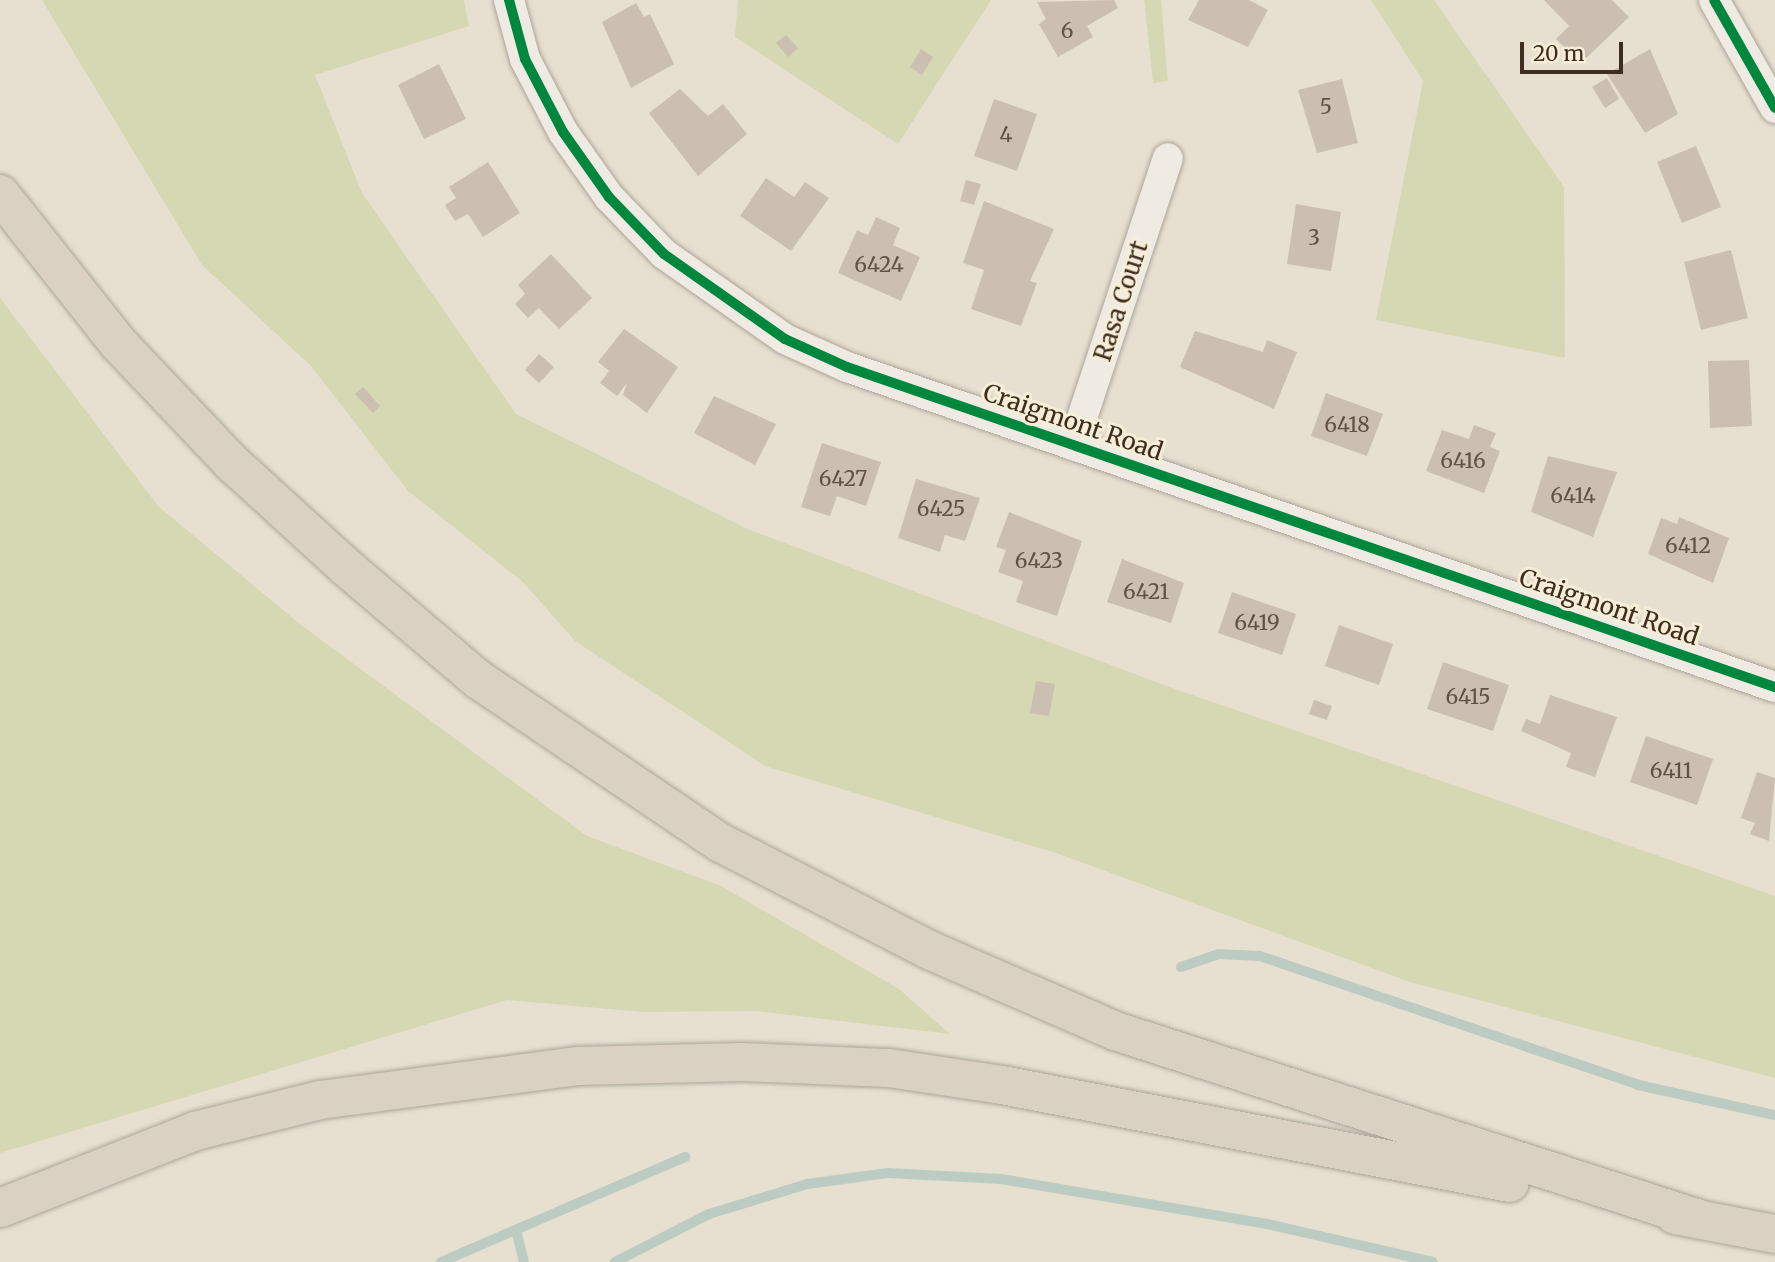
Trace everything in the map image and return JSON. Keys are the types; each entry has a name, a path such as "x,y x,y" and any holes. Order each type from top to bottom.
{"highway":[{"path":"0,194 119,344 231,462 346,567 479,680 721,843 929,950 1115,1031 1699,1219"},
{"path":"0,1208 195,1131 320,1100 577,1066 743,1062 889,1068 1002,1085 1775,1234"}],"street":[{"name":"Craigmont Road","path":"509,0 525,59 563,132 609,197 664,254 785,339 847,367 1775,687"},
{"path":"1714,0 1775,108"},
{"name":"Rasa Court","path":"1073,445 1168,158"}],"green space":[{"path":"42,0 464,0 469,26 315,75 362,193 516,414 750,530 1175,689 1775,896 1775,1078 1410,982 1056,853 765,766 575,641 523,582 408,491 311,366 202,265"},
{"path":"738,0 991,0 898,144 735,37"},
{"path":"1144,0 1161,0 1168,81 1153,83"},
{"path":"1371,0 1434,0 1564,187 1565,358 1376,320 1423,81"},
{"path":"0,298 159,507 301,625 587,836 721,886 899,989 950,1034 756,1011 643,1012 507,1000 0,1153"}],"building":[{"path":"1114,0 1118,8 1087,26 1093,37 1058,57 1039,24 1046,19 1037,2"},
{"path":"1199,0 1249,0 1268,10 1248,47 1188,20"},
{"path":"1544,0 1612,0 1629,17 1581,63 1556,39 1569,26"},
{"path":"636,3 644,17 650,14 674,64 631,88 602,22"},
{"path":"786,35 798,48 788,57 776,43"},
{"path":"921,49 933,57 922,75 910,67"},
{"path":"1650,49 1678,114 1645,133 1607,74"},
{"path":"439,64 466,119 424,139 398,85"},
{"path":"1607,78 1619,99 1605,108 1592,87"},
{"path":"1342,79 1358,143 1317,153 1298,90"},
{"path":"680,89 708,116 723,104 747,134 698,176 649,113"},
{"path":"994,99 1037,114 1017,171 974,156"},
{"path":"1696,146 1721,207 1682,223 1657,162"},
{"path":"488,162 520,213 483,237 468,214 455,221 445,205 456,198 449,187"},
{"path":"766,178 794,197 805,182 829,198 791,251 740,216"},
{"path":"966,180 981,184 974,205 960,201"},
{"path":"984,201 1054,229 1030,281 1037,283 1021,326 971,309 984,270 963,263"},
{"path":"1296,204 1341,212 1331,271 1287,264"},
{"path":"876,217 900,228 893,245 920,257 901,301 838,273 857,230 868,235"},
{"path":"1731,250 1748,318 1701,330 1684,262"},
{"path":"551,254 592,298 559,329 539,308 528,318 515,304 525,294 518,285"},
{"path":"624,329 678,367 647,413 623,395 627,383 617,396 600,383 609,371 598,362"},
{"path":"1195,331 1263,352 1267,340 1297,352 1274,409 1180,367"},
{"path":"539,354 554,367 539,383 525,370"},
{"path":"1749,360 1752,426 1710,428 1708,361"},
{"path":"363,387 380,406 373,413 355,394"},
{"path":"1326,393 1383,414 1367,456 1311,436"},
{"path":"714,396 776,424 755,465 694,433"},
{"path":"1474,425 1496,433 1490,447 1500,451 1484,493 1426,471 1442,430 1469,439"},
{"path":"822,443 881,462 866,506 837,496 830,516 801,507"},
{"path":"1548,456 1617,472 1593,537 1531,512"},
{"path":"916,479 980,498 965,541 945,535 940,552 898,538"},
{"path":"1009,512 1082,541 1057,616 1016,602 1023,581 998,572 1006,550 996,547"},
{"path":"1679,517 1729,538 1713,583 1648,554 1661,518 1677,524"},
{"path":"1122,559 1184,583 1171,623 1107,602"},
{"path":"1232,592 1296,614 1282,655 1218,633"},
{"path":"1339,625 1393,644 1379,685 1325,666"},
{"path":"1443,662 1509,685 1493,731 1427,709"},
{"path":"1036,681 1055,684 1049,716 1030,713"},
{"path":"1550,695 1617,717 1595,777 1566,767 1571,753 1521,731 1526,719 1540,724"},
{"path":"1314,700 1332,706 1327,720 1309,714"},
{"path":"1646,736 1713,759 1697,805 1630,782"},
{"path":"1757,772 1775,778 1769,841 1750,834 1755,823 1741,818"}],"waterway":[{"path":"1181,967 1218,954 1260,956 1638,1085 1775,1115"},
{"path":"441,1262 685,1157"},
{"path":"615,1262 709,1214 807,1184 888,1173 1001,1179 1267,1224 1433,1262"},
{"path":"516,1230 524,1262"}],"cycle path":[{"path":"509,0 525,59 563,132 609,197 664,254 785,339 847,367 1775,687"},
{"path":"1714,0 1775,108"}]}
